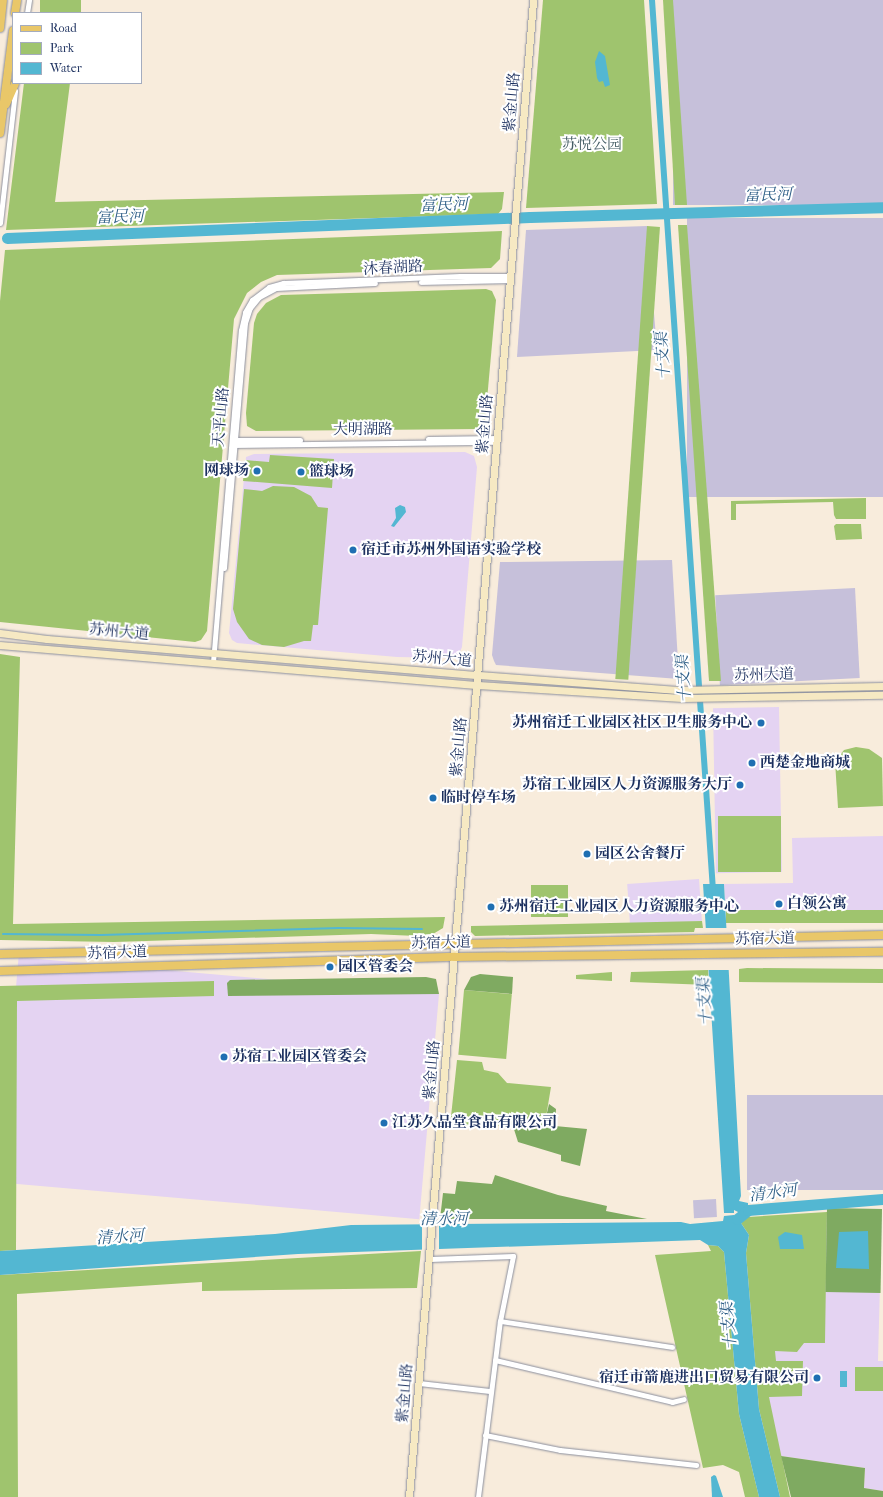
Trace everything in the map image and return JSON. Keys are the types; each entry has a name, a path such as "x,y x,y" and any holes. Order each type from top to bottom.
{"main road":[{"path":"0,28 3,0"},
{"path":"15,12 17,0"},
{"path":"0,133 12,38"},
{"path":"2,112 15,84"},
{"name":"苏宿大道","path":"0,954 456,945 883,934"},
{"name":"苏宿大道","path":"0,971 455,957 883,952"}],"street":[{"path":"27,12 29,0"},
{"name":"紫金山路","path":"410,1497 479,676 496,440 515,232 533,0"},
{"path":"0,223 15,84"},
{"name":"沐春湖路","path":"276,286 510,278"},
{"name":"天平山路","path":"214,662 233,443 247,316 259,297 276,286"},
{"name":"大明湖路","path":"233,443 496,440"},
{"name":"苏州大道","path":"0,633 215,654 479,676 680,690 883,686"},
{"name":"苏州大道","path":"0,645 478,685 682,698 883,695"},
{"path":"430,1259 513,1256 500,1321 490,1391 478,1497"},
{"path":"500,1321 672,1347"},
{"path":"495,1360 672,1402 684,1399"},
{"path":"419,1383 490,1391"},
{"path":"485,1435 560,1450 696,1465"}],"shaded area":[{"path":"673,0 883,0 883,205 673,205"},
{"path":"687,218 883,218 883,497 687,497"},
{"path":"647,226 657,350 517,357 526,230"},
{"name":"宿迁市苏州外国语实验学校","path":"465,452 474,456 477,467 462,647 458,656 451,658 397,657 237,643 232,640 229,633 246,457 254,454"},
{"path":"672,560 679,679 496,665 492,655 500,562"},
{"path":"855,588 860,678 720,685 715,595"},
{"path":"779,707 782,872 716,873 713,708"},
{"path":"883,836 883,910 726,913 724,884 793,883 792,838"},
{"path":"699,879 702,921 630,926 627,884"},
{"path":"19,957 439,994 419,1219 0,1182"},
{"path":"747,1095 883,1095 883,1190 747,1190"},
{"path":"716,1199 717,1217 694,1218 693,1200"},
{"path":"882,1209 878,1361 883,1361 883,1491 864,1488 865,1468 781,1456 770,1411 765,1364 759,1218"}],"green space":[{"path":"40,0 81,0 81,12 40,12"},
{"name":"苏悦公园","path":"543,0 644,0 657,204 526,208"},
{"path":"663,0 673,0 687,205 675,205"},
{"path":"24,84 70,84 55,202 504,192 502,209 498,214 6,230"},
{"path":"678,225 687,225 721,681 709,681"},
{"path":"647,226 660,227 628,680 615,679"},
{"path":"502,231 500,259 491,268 277,275 261,282 247,293 234,319 207,631 201,640 195,642 0,622 0,301 5,250"},
{"path":"486,289 492,291 496,300 485,422 479,429 256,431 247,426 246,413 254,323 257,314 266,303 281,295"},
{"name":"篮球场","path":"270,455 334,459 332,488 243,481 245,460 269,462"},
{"path":"273,486 294,487 311,496 318,507 328,508 318,625 313,625 311,641 304,641 284,647 262,645 249,639 237,622 233,609 244,489 262,491"},
{"path":"866,498 866,519 836,519 834,515 833,502 736,504 736,520 731,520 731,501"},
{"path":"836,524 861,524 862,539 836,540 834,526"},
{"path":"0,654 20,657 13,924 445,917 443,928 433,934 417,936 371,934 114,942 0,940"},
{"path":"856,747 869,749 882,758 883,806 838,808 835,761 844,750"},
{"path":"718,816 781,816 781,872 718,872"},
{"path":"531,885 568,885 568,917 531,917"},
{"path":"726,910 883,910 883,923 726,923"},
{"path":"702,921 703,928 695,928 694,932 475,936 471,932 471,926"},
{"path":"739,969 883,969 883,983 739,982"},
{"path":"708,970 709,985 630,982 631,972"},
{"path":"612,972 612,981 576,979 576,975"},
{"path":"480,974 513,977 512,994 464,990 471,977"},
{"path":"426,977 436,979 439,994 228,996 227,983 230,980"},
{"path":"214,981 214,996 17,1001 16,1250 0,1251 0,986"},
{"path":"464,990 512,994 506,1059 458,1055"},
{"path":"457,1060 482,1062 484,1070 498,1073 507,1083 551,1087 546,1117 530,1125 450,1126"},
{"path":"549,1104 556,1109 555,1126 587,1129 580,1166 561,1161 561,1155 518,1142 512,1123 537,1123 546,1117"},
{"path":"495,1175 558,1195 607,1206 606,1211 647,1219 440,1219 443,1193 455,1194 457,1181 492,1184"},
{"path":"827,1208 882,1209 881,1293 826,1292"},
{"path":"827,1212 825,1343 804,1343 797,1352 775,1351 776,1361 803,1361 802,1396 769,1397 790,1497 780,1497 759,1409 746,1253 749,1235 741,1223 748,1217"},
{"path":"708,1245 718,1246 724,1252 739,1414 759,1497 745,1497 739,1472 723,1465 703,1468 655,1255 711,1251"},
{"path":"421,1251 417,1288 202,1291 202,1282 17,1294 18,1497 0,1497 0,1275"},
{"path":"855,1367 883,1367 883,1391 855,1391"},
{"path":"781,1456 865,1468 864,1488 883,1491 883,1497 791,1497"}],"water":[{"path":"599,51 605,56 610,85 605,87 603,81 599,82 597,78 595,62"},
{"path":"400,505 405,507 406,512 394,527 391,526 396,518 395,508"},
{"path":"703,884 724,884 741,1196 739,1201 748,1203 748,1217 741,1223 749,1235 746,1253 759,1409 780,1497 759,1497 739,1414 724,1252 718,1246 708,1245 700,1240 298,1254 0,1275 0,1251 275,1234 351,1225 681,1222 690,1224 723,1221 724,1216 734,1215 734,1218 740,1213 734,1210 734,1213 724,1213"},
{"path":"868,1231 869,1269 836,1268 839,1232"},
{"path":"785,1232 802,1235 804,1249 780,1249 778,1237"},
{"path":"840,1371 847,1371 847,1387 840,1387"},
{"path":"714,1475 716,1476 723,1497 712,1497 711,1477"}],"pier":[{"path":"704,928 729,928 729,970 704,970"},
{"path":"422,1222 439,1222 439,1252 422,1252"}],"waterway":[{"name":"十支渠","path":"652,0 713,891"},
{"name":"富民河","path":"7,238 530,217 883,207"},
{"path":"3,934 101,935 339,928 422,929"},
{"name":"清水河","path":"737,1219 748,1210 883,1199"}],"place":[{"name":"网球场","path":"257,471"},
{"name":"篮球场","path":"301,472"},
{"name":"宿迁市苏州外国语实验学校","path":"353,550"},
{"name":"苏州宿迁工业园区社区卫生服务中心","path":"761,723"},
{"name":"西楚金地商城","path":"752,763"},
{"name":"苏宿工业园区人力资源服务大厅","path":"740,785"},
{"name":"临时停车场","path":"433,798"},
{"name":"园区公舍餐厅","path":"587,854"},
{"name":"白领公寓","path":"779,904"},
{"name":"苏州宿迁工业园区人力资源服务中心","path":"491,907"},
{"name":"园区管委会","path":"330,967"},
{"name":"苏宿工业园区管委会","path":"224,1057"},
{"name":"江苏久品堂食品有限公司","path":"384,1123"},
{"name":"宿迁市箭鹿进出口贸易有限公司","path":"817,1378"}]}
